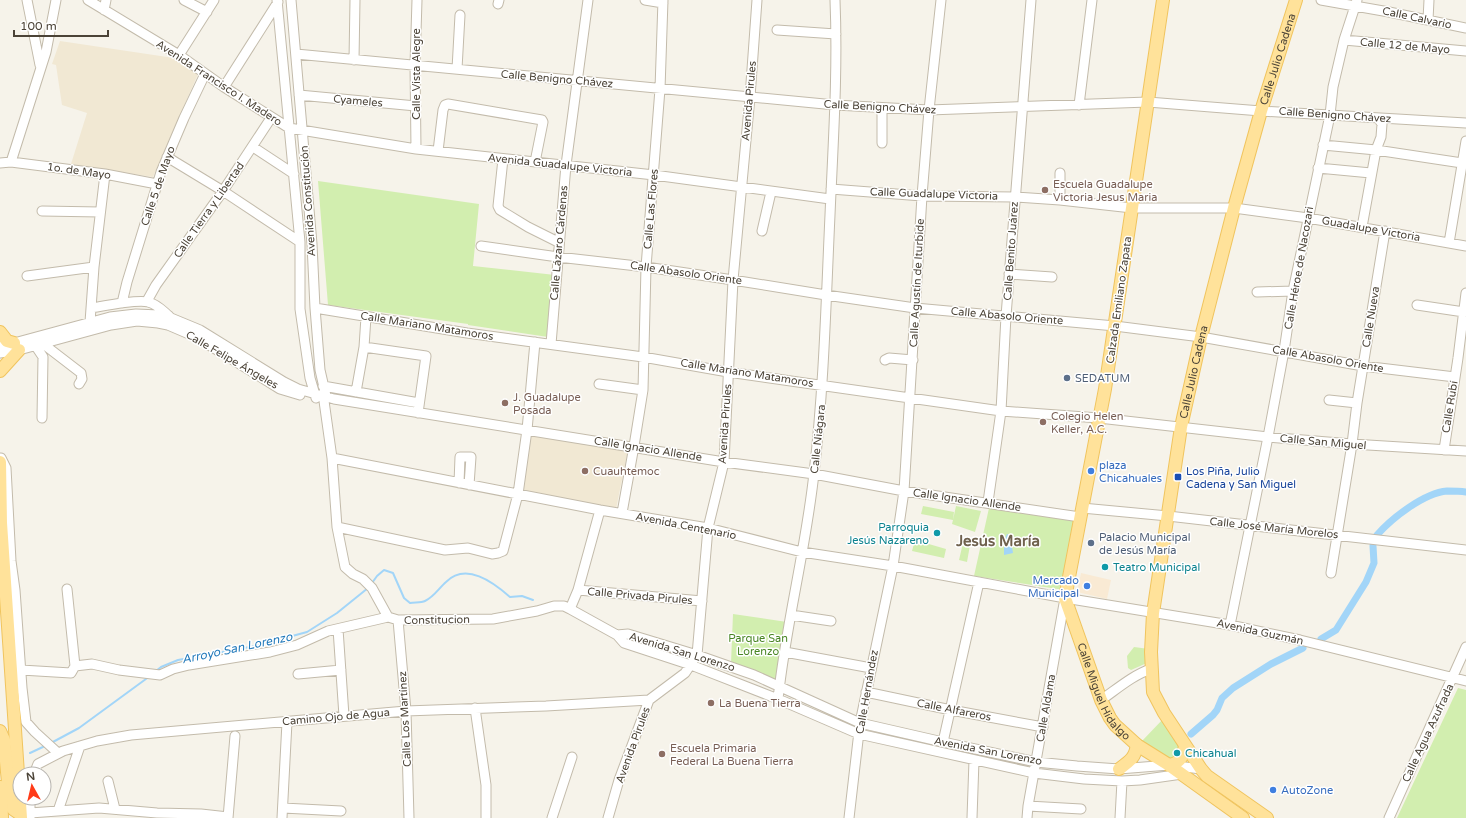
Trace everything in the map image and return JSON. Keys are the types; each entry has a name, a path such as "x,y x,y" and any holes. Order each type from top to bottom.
{"main road":[{"name":"Calzada Emiliano Zapata","path":"1065,598 1099,418 1106,389 1163,0"},
{"name":"Calle Julio Cadena","path":"1204,773 1164,713 1154,692 1151,669 1153,613 1181,427 1201,337 1234,208 1261,111 1296,0"},
{"path":"0,332 7,341 16,346 0,371"},
{"path":"0,462 25,816"},
{"name":"Calle Miguel Hidalgo","path":"1065,598 1101,700 1115,725 1137,745 1169,765 1243,818"},
{"path":"0,731 4,740 10,804 13,809 25,816"},
{"path":"1119,769 1136,754 1137,745"},
{"path":"1169,765 1181,760 1185,746"},
{"path":"0,760 2,818"},
{"path":"1196,784 1196,779 1204,773 1267,818"}],"street":[{"path":"27,0 41,67"},
{"path":"11,162 46,52 56,0"},
{"name":"Avenida Francisco I. Madero","path":"88,0 180,55 224,87 289,128"},
{"path":"104,10 106,0"},
{"path":"184,0 207,12"},
{"path":"180,55 214,0"},
{"name":"Avenida Constitución","path":"291,0 303,130 312,244 315,308 323,398"},
{"path":"354,60 356,0"},
{"name":"Calle Vista Alegre","path":"416,0 416,149"},
{"name":"Calle Lázaro Cárdenas","path":"550,344 566,165 588,0"},
{"path":"646,0 663,2"},
{"name":"Avenida Pirules","path":"608,818 649,700 675,682 685,673 697,655 708,528 724,462 733,280 750,97 757,0"},
{"name":"Calle Niágara","path":"778,699 779,685 814,474 823,384 835,105 836,34 834,0"},
{"name":"Calle Agustín de Iturbide","path":"893,566 904,491 922,196 929,110 942,0"},
{"name":"Calle Benito Juárez","path":"988,502 1001,411 1009,274 1024,107 1031,0"},
{"path":"1079,105 1092,0"},
{"name":"Calle Calvario","path":"1321,0 1356,3 1466,28"},
{"path":"1428,0 1428,20"},
{"path":"224,87 278,1"},
{"name":"Avenida Constitución","path":"278,1 300,242 300,309 310,378 323,398"},
{"name":"Calle Las Flores","path":"622,513 643,390 646,267 660,89 663,2"},
{"name":"Calle Héroe de Nacozari","path":"1230,625 1268,437 1284,351 1293,291 1330,115 1333,88 1344,40 1356,3"},
{"path":"457,69 460,14"},
{"path":"777,30 836,34"},
{"name":"Calle 12 de Mayo","path":"1344,40 1466,51"},
{"name":"Calle Benigno Chávez","path":"296,54 660,89 882,108 929,110 1148,102 1261,111 1466,123"},
{"name":"Calle 5 de Mayo","path":"122,303 157,184 167,157 205,74"},
{"name":"Cyameles","path":"300,95 416,106"},
{"path":"438,151 445,105 448,104 542,120 543,122 535,162"},
{"path":"882,108 882,143"},
{"name":"Calle Tierra y Libertad","path":"147,301 156,285 223,191 272,118"},
{"path":"1362,227 1376,150 1381,137 1382,124 1378,118"},
{"name":"Avenida Guadalupe Victoria","path":"289,128 416,149 654,175 771,192 831,194"},
{"path":"1449,243 1466,140"},
{"path":"1323,145 1376,150 1462,164"},
{"path":"252,147 294,174"},
{"path":"167,157 223,191 300,242"},
{"path":"502,159 498,206 500,210 517,221 558,242"},
{"name":"1o. de Mayo","path":"0,163 11,162 106,174 157,184"},
{"path":"1318,168 1371,174"},
{"path":"1060,173 1060,200"},
{"path":"90,322 94,267 106,174"},
{"path":"762,231 771,192"},
{"name":"Calle Guadalupe Victoria","path":"831,194 1015,197 1060,200 1132,208"},
{"name":"Guadalupe Victoria","path":"1132,208 1234,208 1308,218 1466,246"},
{"path":"42,211 100,212"},
{"name":"Calle Nueva","path":"1332,573 1385,231"},
{"name":"Calle Abasolo Oriente","path":"481,246 646,267 915,308 1115,326 1201,337 1363,366 1455,377"},
{"path":"27,276 94,267"},
{"path":"1009,274 1052,277"},
{"path":"1257,292 1293,291"},
{"name":"Calle Rubí","path":"1444,450 1455,377 1462,358 1466,294"},
{"path":"92,308 147,301 157,305 171,318"},
{"path":"1417,305 1464,312"},
{"name":"Calle Mariano Matamoros","path":"315,308 467,333 643,356 728,372 823,384 1001,411 1099,418 1181,427"},
{"name":"Calle Felipe Ángeles","path":"0,353 16,346 110,317 136,314 159,315 171,318 200,330 284,382 323,398"},
{"path":"356,392 364,347 366,316"},
{"name":"Calle Felipe Ángeles","path":"0,345 16,346 39,344 111,325 137,321 158,322 196,337 280,389 323,398"},
{"path":"337,527 446,550 468,548 492,554 503,551 518,494 527,430 535,342"},
{"path":"39,344 81,373 82,379 79,384"},
{"path":"39,344 43,357 42,418"},
{"path":"364,347 426,356 418,413"},
{"path":"885,360 889,358 913,360"},
{"path":"600,384 643,390"},
{"path":"323,386 419,403"},
{"name":"Calle Ignacio Allende","path":"323,398 634,446 724,462 814,474 904,491 1081,512"},
{"name":"Constitucion","path":"323,398 332,458 337,527 345,567 353,574 363,579 372,588 388,617 398,620 493,619 537,611 554,606 564,606 617,635"},
{"path":"1329,400 1357,404"},
{"name":"Calle San Miguel","path":"1181,427 1268,437 1466,451"},
{"path":"458,483 460,457 471,457 469,485"},
{"path":"0,458 6,468 7,560 15,590 26,722 58,753"},
{"name":"Avenida Centenario","path":"332,458 600,510 708,528 802,552 893,566 1065,598"},
{"path":"570,609 578,590 600,510"},
{"name":"Calle José María Morelos","path":"1081,512 1168,516 1466,550"},
{"name":"Calle Hernández","path":"849,818 860,723 870,668 893,566"},
{"path":"943,742 979,582"},
{"path":"21,670 71,672 75,666 67,589"},
{"name":"Calle Privada Pirules","path":"578,590 702,601"},
{"name":"Avenida Guzmán","path":"1065,598 1230,625 1300,640 1466,681"},
{"name":"Calle Aldama","path":"1027,818 1065,598"},
{"path":"791,614 831,621"},
{"path":"75,666 92,664 120,670 160,675 173,669 189,665 270,652 297,645 328,631 388,617"},
{"name":"Calle Los Martínez","path":"398,620 406,711 409,818"},
{"path":"338,629 344,716"},
{"name":"Avenida San Lorenzo","path":"617,635 628,634 697,655 754,675 779,685 794,694 860,723 1036,762 1119,769 1169,765 1204,773"},
{"name":"Avenida San Lorenzo","path":"617,635 624,643 691,665 778,699 859,734 1034,773 1084,779 1122,781 1182,774"},
{"name":"Calle Agua Azufrada","path":"1389,818 1466,647"},
{"path":"785,652 870,668"},
{"path":"1101,700 1144,671 1151,669"},
{"path":"298,674 341,670"},
{"name":"Calle Alfareros","path":"866,692 1043,727"},
{"name":"Camino Ojo de Agua","path":"37,766 38,764 58,753 97,740 131,735 406,711 546,706 649,700"},
{"path":"475,708 486,785 486,818"},
{"path":"282,818 286,722"},
{"path":"28,806 25,816 58,811 99,808 115,809 132,814 228,818 235,736"},
{"path":"58,811 80,746"},
{"path":"552,818 572,757"},
{"path":"972,818 974,760"},
{"path":"108,781 115,809"},
{"path":"1120,818 1122,781"},
{"path":"1028,806 1081,809"},
{"path":"283,808 341,811"}],"shaded area":[{"path":"60,41 174,58 198,74 153,177 71,164 87,113 62,105 56,65 52,64"},
{"path":"529,435 628,450 616,509 520,490"},
{"path":"1081,573 1111,580 1107,599 1077,592"}],"green space":[{"path":"318,181 479,204 473,266 555,275 548,337 468,324 328,305"},
{"path":"923,506 954,512 953,520 921,514"},
{"path":"956,506 981,511 975,532 952,524"},
{"path":"989,508 1078,519 1064,590 974,576"},
{"path":"915,540 946,549 944,558 912,551"},
{"path":"963,543 970,545 967,562 959,560"},
{"name":"Parque San Lorenzo","path":"733,614 787,622 777,682 731,663"},
{"path":"1134,647 1149,649 1147,663 1131,670 1128,668 1127,656"},
{"path":"1458,688 1466,690 1466,818 1397,818"},
{"path":"1164,718 1177,737 1181,754 1170,760 1157,753 1142,741"}],"water":[{"path":"1007,534 1015,538 1012,547 1013,553 1004,555 1004,541"}],"waterway":[{"name":"Arroyo San Lorenzo","path":"1377,535 1383,528 1409,507 1428,496 1447,491 1466,492"},
{"name":"Arroyo San Lorenzo","path":"1321,639 1336,630 1366,582 1374,563 1373,546"},
{"name":"Arroyo San Lorenzo","path":"372,583 384,570 393,573 404,598 410,603 425,601 454,576 471,574 488,580 510,597 522,596 533,600"},
{"name":"Arroyo San Lorenzo","path":"156,671 161,667 178,660 255,646 307,632 337,613 368,588"},
{"name":"Arroyo San Lorenzo","path":"1191,734 1213,715 1222,698 1233,688 1271,664 1303,648"},
{"name":"Arroyo San Lorenzo","path":"51,743 79,728 150,676"},
{"name":"Arroyo San Lorenzo","path":"30,753 45,746"}],"place":[{"name":"Escuela Guadalupe Victoria Jesus Maria","path":"1045,190"},
{"name":"SEDATUM","path":"1067,378"},
{"name":"J. Guadalupe Posada","path":"505,403"},
{"name":"Colegio Helen Keller, A.C.","path":"1043,422"},
{"name":"Cuauhtemoc","path":"585,471"},
{"name":"plaza Chicahuales","path":"1091,471"},
{"name":"Los Piña, Julio Cadena y San Miguel","path":"1178,477"},
{"name":"Parroquia Jesús Nazareno","path":"937,533"},
{"name":"Palacio Municipal de Jesús María","path":"1091,543"},
{"name":"Teatro Municipal","path":"1105,567"},
{"name":"Mercado Municipal","path":"1087,586"},
{"name":"La Buena Tierra","path":"711,703"},
{"name":"Chicahual","path":"1177,753"},
{"name":"Escuela Primaria Federal La Buena Tierra","path":"662,754"},
{"name":"AutoZone","path":"1273,790"}],"district":[{"name":"Jesús María","path":"998,541"}]}
